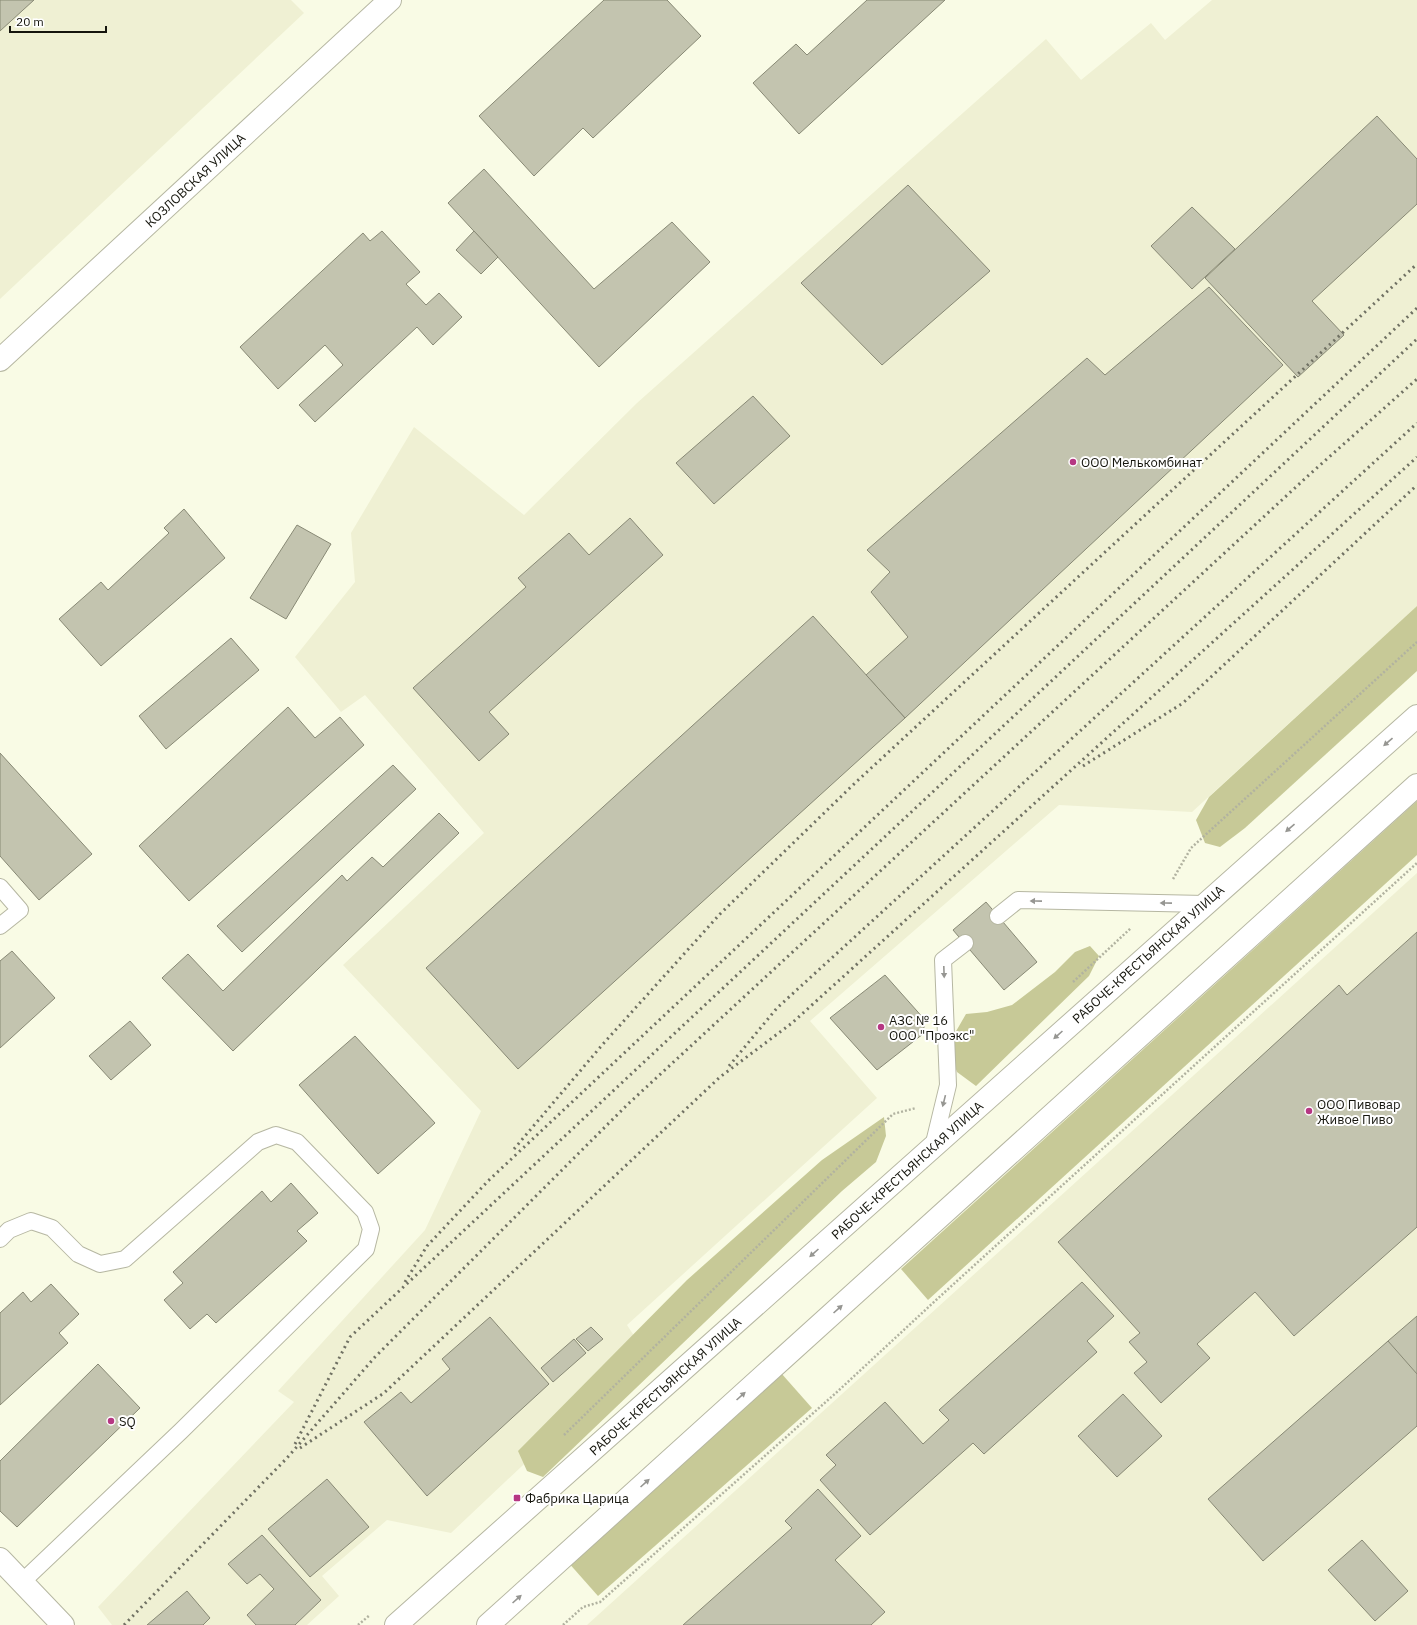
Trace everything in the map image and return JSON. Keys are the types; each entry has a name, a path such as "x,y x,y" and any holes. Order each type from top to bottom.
{"main road":[{"name":"КОЗЛОВСКАЯ УЛИЦА","path":"0,360 390,0"},
{"name":"РАБОЧЕ-КРЕСТЬЯНСКАЯ УЛИЦА","path":"396,1625 1204,904 1417,716"},
{"path":"488,1625 1417,785"},
{"path":"0,1559 63,1625"}],"lane":[{"path":"0,887 20,910 0,926"},
{"path":"998,916 1018,900 1204,904"},
{"path":"933,1147 948,1085 943,960 965,943"},
{"path":"0,1239 9,1230 31,1221 52,1228 78,1254 100,1264 125,1259 258,1142 276,1135 297,1142 365,1212 371,1229 366,1249 180,1432 22,1582"}],"path":[{"path":"1071,983 1158,903 1191,848 1417,642"},
{"path":"563,1625 583,1607 600,1602 837,1392 1417,863"},
{"path":"562,1437 893,1114 944,1101"},
{"path":"358,1625 376,1610"}],"shaded area":[{"path":"0,0 291,0 304,13 0,299"},
{"path":"1212,0 1417,0 1417,606 1192,812 1059,805 810,1021 877,1098 627,1325 644,1351 451,1533 387,1520 322,1576 339,1596 307,1625 112,1625 98,1607 294,1402 278,1391 425,1230 481,1111 343,965 484,833 365,695 341,712 295,657 355,582 351,533 414,427 524,515 637,403 1046,39 1081,80 1151,23 1165,40"},
{"path":"1417,873 1417,1625 587,1625"}],"green space":[{"path":"1417,606 1417,671 1245,828 1220,847 1205,843 1196,820 1209,797"},
{"path":"1417,801 1417,855 928,1300 901,1269"},
{"path":"1090,946 1099,956 1089,976 976,1086 957,1072 951,1056 955,1033 966,1014 987,1012 1012,1005 1055,972 1075,952"},
{"path":"884,1117 886,1136 876,1162 842,1191 543,1477 527,1471 518,1451 687,1280 822,1160"},
{"path":"781,1373 812,1408 598,1596 567,1561"}],"building":[{"path":"0,0 34,0 0,31"},
{"path":"604,0 667,0 701,36 593,138 583,128 534,176 479,116"},
{"path":"867,0 945,0 799,134 753,83 796,44 807,55"},
{"path":"1377,116 1417,159 1417,204 1312,301 1344,335 1298,377 1205,278"},
{"path":"484,169 594,289 672,222 710,262 599,367 448,203"},
{"path":"908,185 990,271 882,365 801,283"},
{"path":"1192,207 1235,249 1192,289 1151,246"},
{"path":"382,231 420,272 406,284 426,305 439,293 462,317 433,345 417,327 315,422 299,405 343,365 325,345 278,389 240,347 363,233 370,241"},
{"path":"474,231 498,257 481,274 456,250"},
{"name":"ООО Мелькомбинат","path":"1209,287 1283,365 905,718 866,675 908,637 871,592 890,572 867,550 1087,358 1105,375"},
{"path":"753,396 790,436 714,504 676,463"},
{"path":"184,509 225,558 101,666 59,619 101,582 108,590 169,533 164,528"},
{"path":"630,518 663,555 489,712 509,734 479,761 413,688 526,587 518,578 569,533 589,555"},
{"path":"297,525 331,544 286,619 250,598"},
{"path":"813,616 905,718 518,1069 426,968"},
{"path":"231,638 259,670 166,749 139,716"},
{"path":"288,707 315,738 340,717 364,745 189,901 139,846"},
{"path":"0,753 92,854 39,900 0,856"},
{"path":"393,765 416,789 242,952 217,926"},
{"path":"439,813 459,833 233,1051 162,978 188,954 223,991 342,875 347,881 372,857 383,867"},
{"path":"986,902 1037,962 1004,990 953,930"},
{"name":"ООО Пивовар Живое Пиво","path":"1417,932 1417,1227 1294,1336 1255,1292 1197,1344 1210,1358 1161,1403 1134,1373 1147,1362 1129,1342 1140,1333 1058,1242 1339,985 1347,995"},
{"path":"12,951 55,998 0,1048 0,961"},
{"name":"АЗС № 16 ООО \"Проэкс\"","path":"885,975 925,1020 923,1034 877,1070 830,1018"},
{"path":"130,1021 151,1045 111,1080 89,1056"},
{"path":"355,1036 435,1123 378,1174 299,1085"},
{"path":"291,1183 318,1213 297,1231 307,1241 216,1323 207,1314 190,1329 164,1300 183,1283 173,1272 262,1191 271,1202"},
{"path":"1082,1282 1114,1316 1087,1341 1097,1352 984,1454 973,1443 870,1535 820,1480 836,1465 826,1455 885,1402 923,1444 949,1420 939,1410"},
{"path":"51,1284 79,1314 59,1333 68,1343 0,1405 0,1313 23,1292 31,1302"},
{"path":"1417,1316 1417,1404 1375,1356 1388,1341"},
{"path":"490,1317 549,1384 427,1496 364,1422 401,1392 411,1403 450,1369 442,1359"},
{"path":"591,1327 603,1339 588,1351 576,1339"},
{"path":"574,1339 586,1353 553,1382 541,1368"},
{"path":"1388,1341 1417,1374 1417,1426 1263,1561 1208,1499"},
{"name":"SQ","path":"98,1364 140,1408 17,1527 0,1511 0,1461"},
{"path":"1123,1394 1162,1436 1117,1477 1078,1436"},
{"path":"327,1479 369,1527 310,1577 268,1529"},
{"path":"818,1489 861,1536 835,1560 885,1612 871,1625 683,1625 792,1528 785,1521"},
{"path":"262,1535 321,1600 295,1625 256,1625 247,1615 274,1589 260,1574 247,1584 228,1564"},
{"path":"1362,1540 1408,1591 1375,1621 1328,1570"},
{"path":"187,1591 210,1618 203,1625 147,1625"}],"railway":[{"path":"514,1149 603,1044 720,914 855,783 1417,264"},
{"path":"405,1282 427,1246 488,1181 1417,308"},
{"path":"295,1444 350,1337 1417,339"},
{"path":"124,1625 287,1458 375,1357 627,1105 1310,474 1417,379"},
{"path":"729,1066 777,1008 1417,423"},
{"path":"300,1448 384,1393 720,1077 792,1023 1417,457"},
{"path":"1083,766 1183,703 1417,485"}],"place":[{"name":"ООО Мелькомбинат","path":"1073,462"},
{"name":"АЗС № 16 ООО \"Проэкс\"","path":"881,1027"},
{"name":"ООО Пивовар Живое Пиво","path":"1309,1111"},
{"name":"SQ","path":"111,1421"},
{"name":"Фабрика Царица","path":"517,1498"}]}
